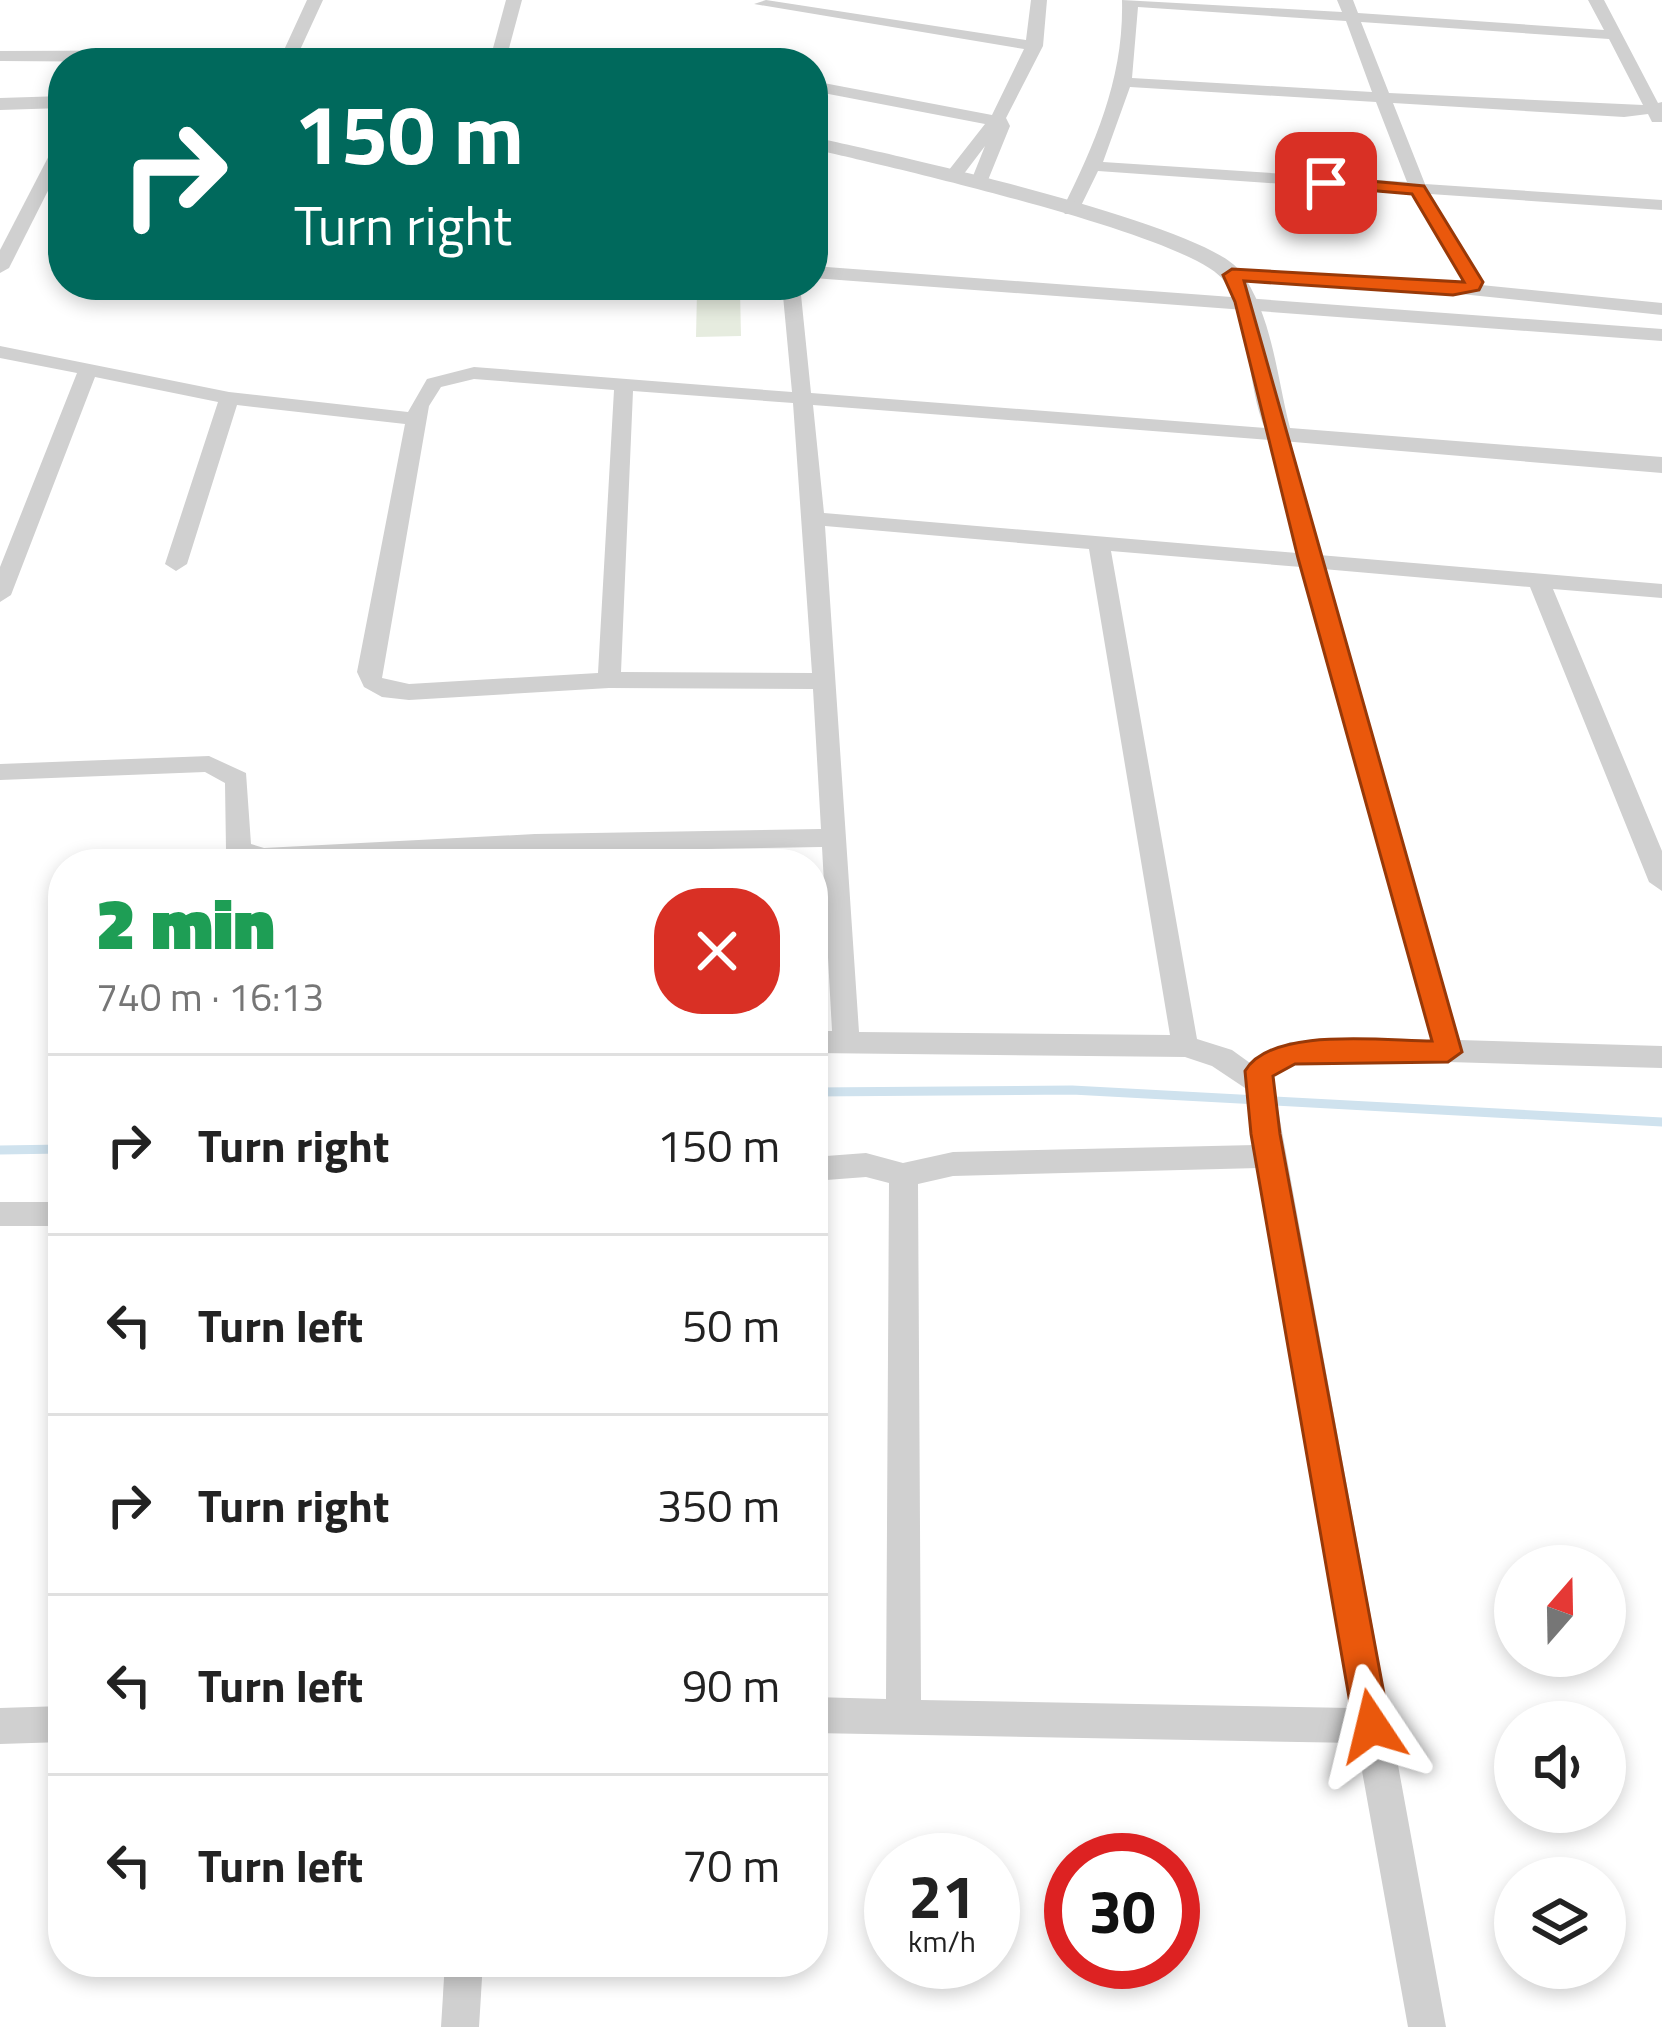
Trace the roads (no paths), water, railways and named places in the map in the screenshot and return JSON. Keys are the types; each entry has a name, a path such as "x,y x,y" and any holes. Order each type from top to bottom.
{"street":[{"path":"293,48 315,0"},
{"path":"501,48 514,0"},
{"path":"954,175 1000,122 1026,75 1035,46 1039,0"},
{"path":"1596,0 1662,124"},
{"path":"1070,211 1126,82 1130,1 1348,9 1614,35"},
{"path":"763,4 1035,46"},
{"path":"1348,9 1418,189 1472,278 1472,286 1464,289"},
{"path":"0,56 48,56"},
{"path":"1126,82 1624,112 1656,107"},
{"path":"828,89 1000,122"},
{"path":"0,104 48,103"},
{"path":"980,182 1001,137 1000,122"},
{"path":"828,146 980,182 1185,247 1232,275 1464,289 1662,309"},
{"path":"1093,166 1662,205"},
{"path":"0,268 48,174"},
{"path":"828,273 1662,335"},
{"path":"1232,275 1244,302 1309,558 1448,1052"},
{"path":"792,300 814,519 846,1042"},
{"path":"0,352 229,398 416,419"},
{"path":"0,595 87,373"},
{"path":"823,681 609,680 409,692 382,689 372,682 370,672 422,391 440,377 455,374 624,382 1662,464"},
{"path":"609,680 624,382"},
{"path":"176,564 229,398"},
{"path":"814,519 1662,591"},
{"path":"1099,542 1185,1046"},
{"path":"1538,580 1662,882"},
{"path":"0,772 209,764 237,779 239,849"},
{"path":"419,849 834,838"},
{"path":"828,1042 1185,1046 1222,1058 1259,1089"},
{"path":"1427,2027 1259,1071 1290,1053 1662,1057"},
{"path":"828,1168 866,1165 903,1174 953,1164 1269,1145"},
{"path":"903,1174 904,1716"},
{"path":"0,1214 48,1214"},
{"path":"828,1715 1372,1726"},
{"path":"0,1726 48,1724"},
{"path":"460,2027 463,1977"}],"waterway":[{"path":"828,1092 1072,1090 1662,1122"},
{"path":"0,1150 48,1149"}]}
